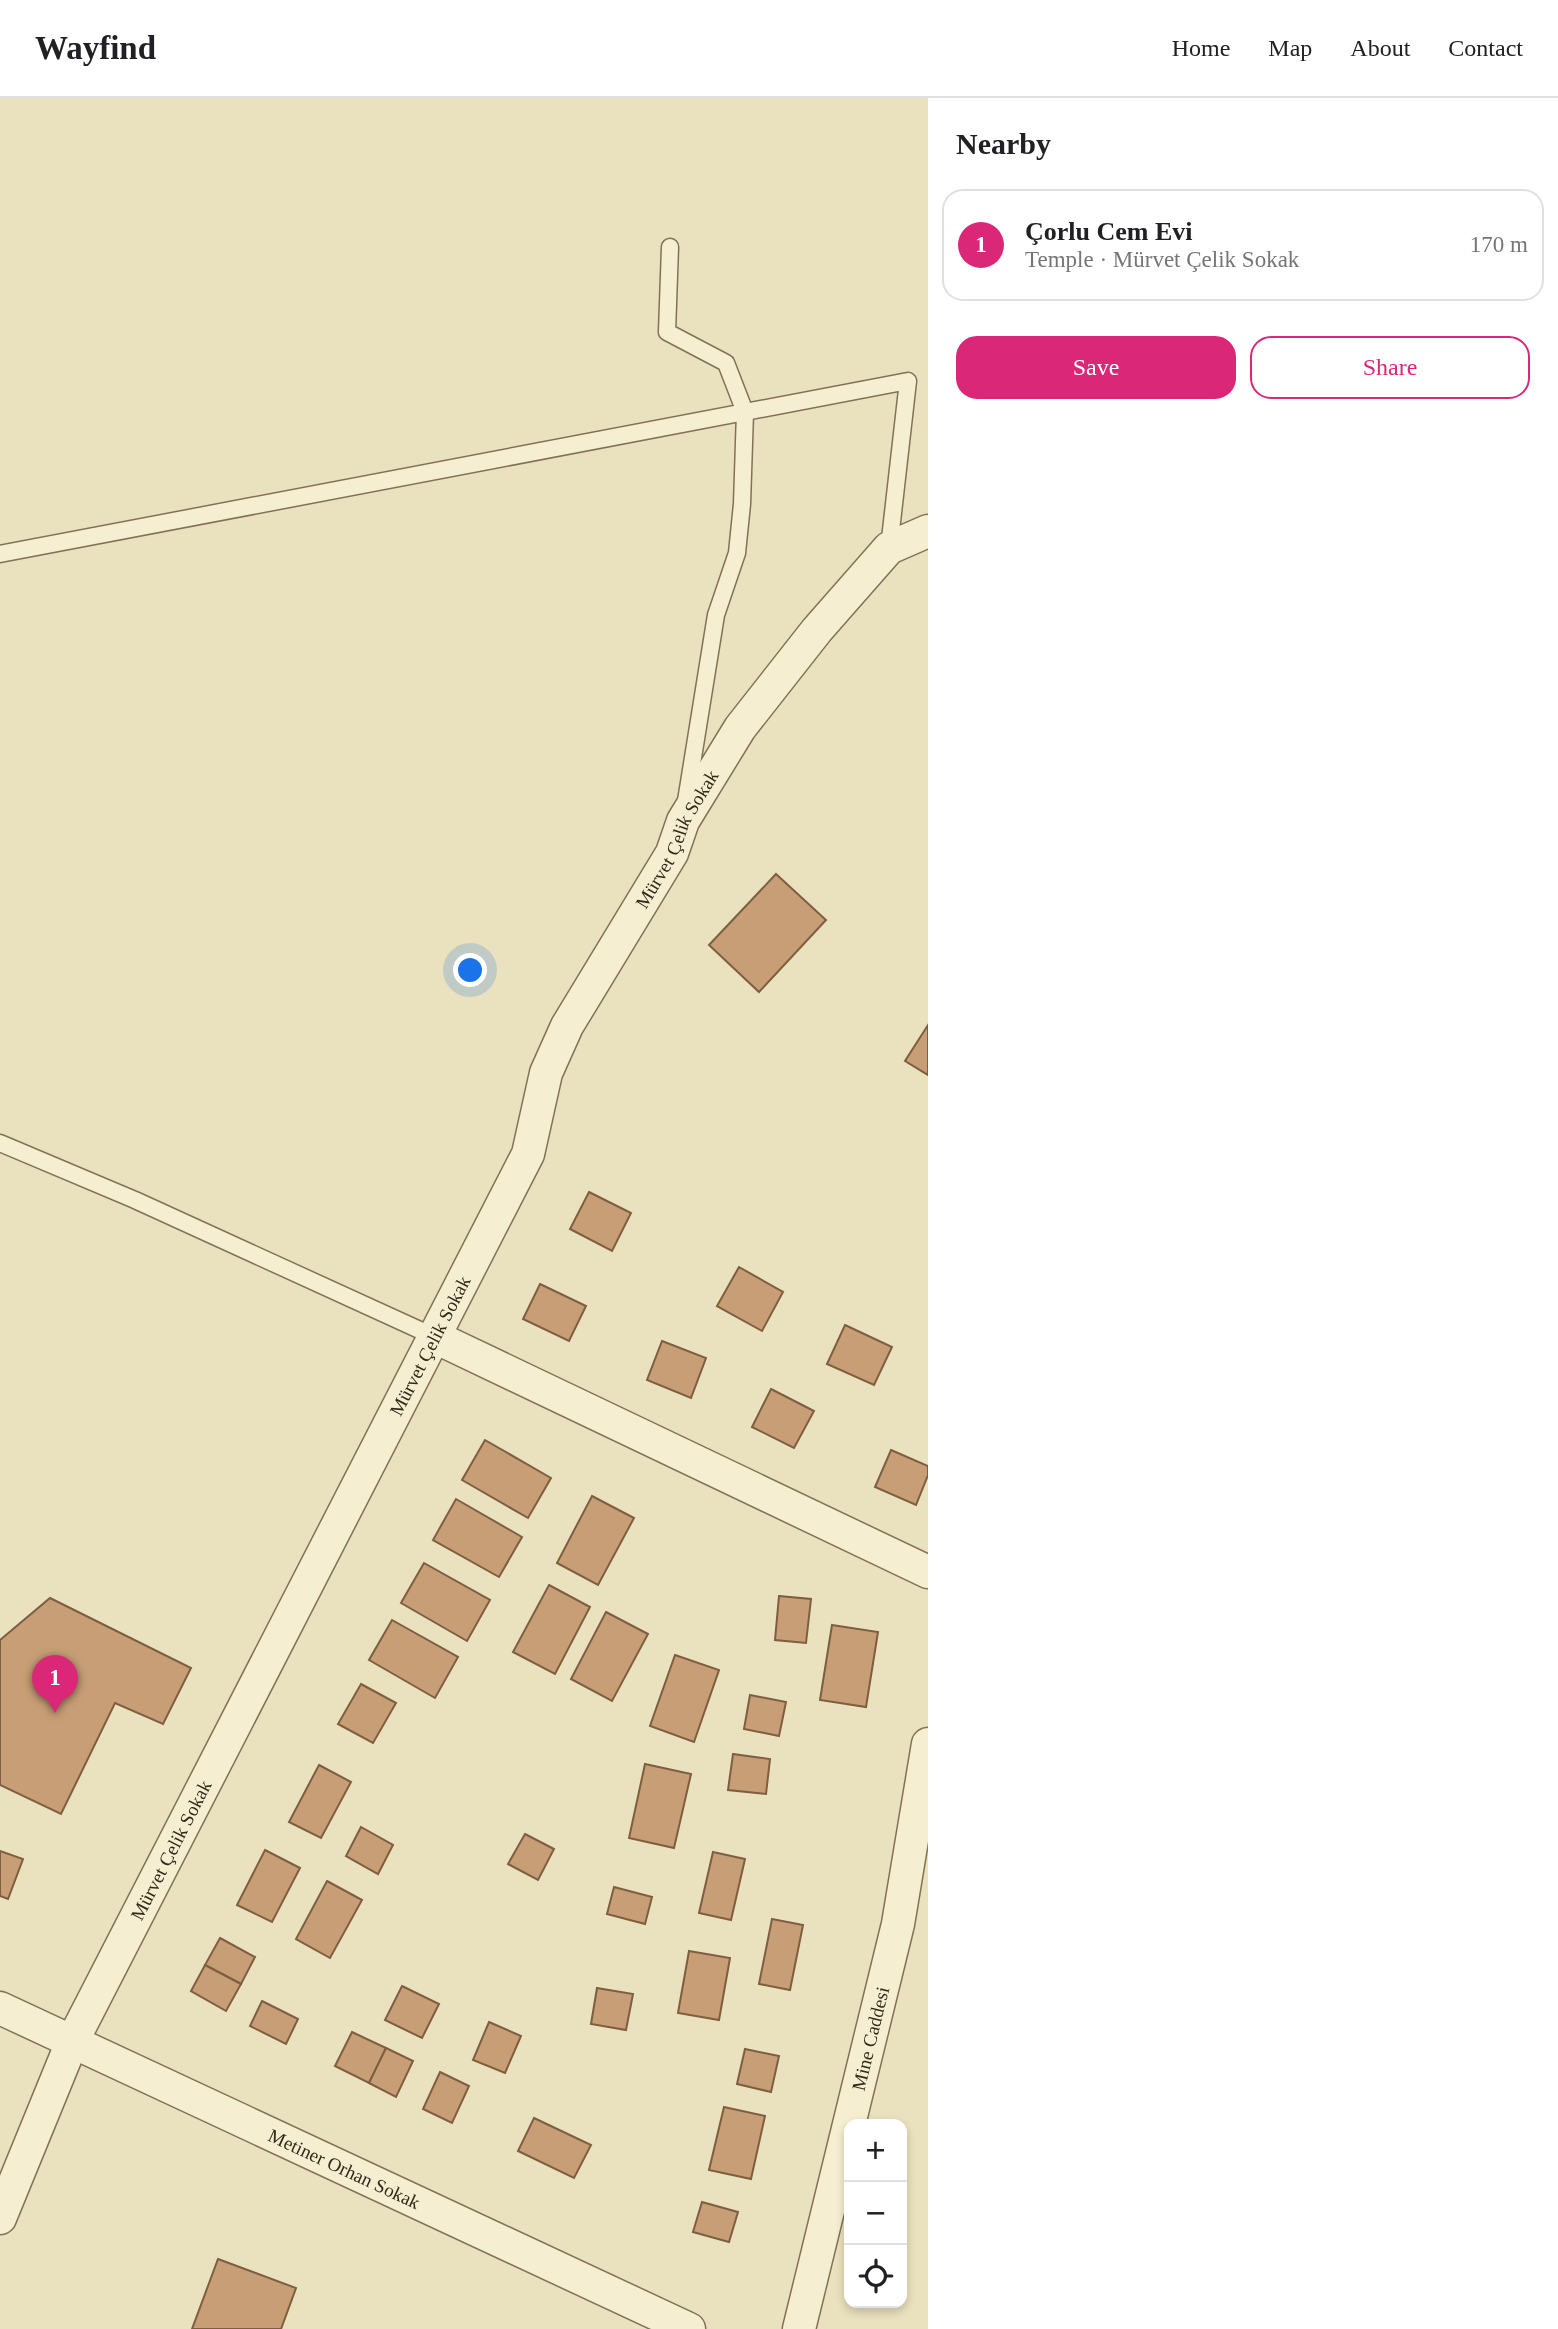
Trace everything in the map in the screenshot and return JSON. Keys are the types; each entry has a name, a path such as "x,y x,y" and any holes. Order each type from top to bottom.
{"street":[{"name":"Mürvet Çelik Sokak","path":"0,2218 72,2042 528,1154 546,1073 567,1026 672,853 683,821 740,728 817,630 889,548 928,531"},
{"path":"435,1337 928,1572"},
{"name":"Mine Caddesi","path":"799,2329 898,1924 928,1744"},
{"name":"Metiner Orhan Sokak","path":"0,2008 689,2329"}],"lane":[{"path":"670,247 667,332 726,363 745,412 737,553 716,615 683,821"},
{"path":"0,554 908,381 889,548"},
{"path":"0,1143 135,1200 435,1337"}],"building":[{"path":"776,874 826,920 759,992 709,945"},
{"path":"928,1025 928,1075 905,1061"},
{"path":"589,1192 631,1213 612,1251 570,1229"},
{"path":"739,1267 783,1292 762,1331 717,1306"},
{"path":"540,1284 586,1306 569,1341 523,1319"},
{"path":"845,1325 892,1347 874,1385 827,1364"},
{"path":"662,1341 706,1358 691,1398 647,1380"},
{"path":"771,1389 814,1411 794,1448 752,1427"},
{"path":"485,1440 551,1478 528,1518 462,1480"},
{"path":"891,1450 928,1466 928,1475 916,1505 875,1487"},
{"path":"592,1496 634,1518 598,1585 557,1563"},
{"path":"456,1499 522,1537 499,1577 433,1540"},
{"path":"424,1563 490,1600 467,1641 401,1603"},
{"path":"549,1585 590,1607 555,1674 513,1652"},
{"path":"779,1596 811,1599 806,1643 775,1640"},
{"path":"50,1598 191,1668 163,1724 115,1703 61,1814 0,1785 0,1640"},
{"path":"606,1612 648,1634 612,1701 571,1679"},
{"path":"392,1620 458,1657 435,1698 369,1660"},
{"path":"832,1625 878,1632 866,1707 820,1700"},
{"path":"675,1655 719,1670 694,1742 650,1726"},
{"path":"361,1684 396,1703 373,1743 338,1724"},
{"path":"750,1695 786,1702 779,1736 744,1729"},
{"path":"733,1754 770,1759 766,1794 728,1790"},
{"path":"645,1764 691,1774 674,1848 629,1838"},
{"path":"319,1765 351,1782 321,1838 289,1822"},
{"path":"361,1827 393,1845 378,1874 346,1856"},
{"path":"525,1834 554,1849 538,1880 508,1864"},
{"path":"265,1850 300,1868 272,1922 237,1905"},
{"path":"0,1851 23,1859 8,1899 0,1896"},
{"path":"713,1852 745,1859 731,1920 699,1913"},
{"path":"327,1881 362,1900 330,1958 296,1939"},
{"path":"614,1887 652,1897 645,1924 607,1914"},
{"path":"772,1919 803,1925 790,1990 759,1984"},
{"path":"220,1938 255,1957 241,1984 205,1965"},
{"path":"689,1951 730,1958 719,2020 678,2013"},
{"path":"205,1965 241,1984 226,2011 191,1991"},
{"path":"402,1986 439,2004 422,2038 385,2020"},
{"path":"597,1988 633,1994 626,2030 591,2024"},
{"path":"262,2001 298,2019 286,2044 250,2026"},
{"path":"489,2022 521,2036 505,2073 473,2060"},
{"path":"352,2032 386,2048 369,2083 335,2066"},
{"path":"386,2048 413,2061 396,2097 369,2083"},
{"path":"745,2049 779,2056 771,2092 737,2084"},
{"path":"440,2072 469,2086 452,2123 423,2109"},
{"path":"724,2107 765,2116 751,2179 709,2170"},
{"path":"534,2118 591,2145 574,2178 518,2151"},
{"path":"702,2202 738,2212 729,2242 693,2232"},
{"path":"218,2259 296,2288 281,2329 192,2329"}],"place":[{"name":"Çorlu Cem Evi","path":"55,1713"}]}
